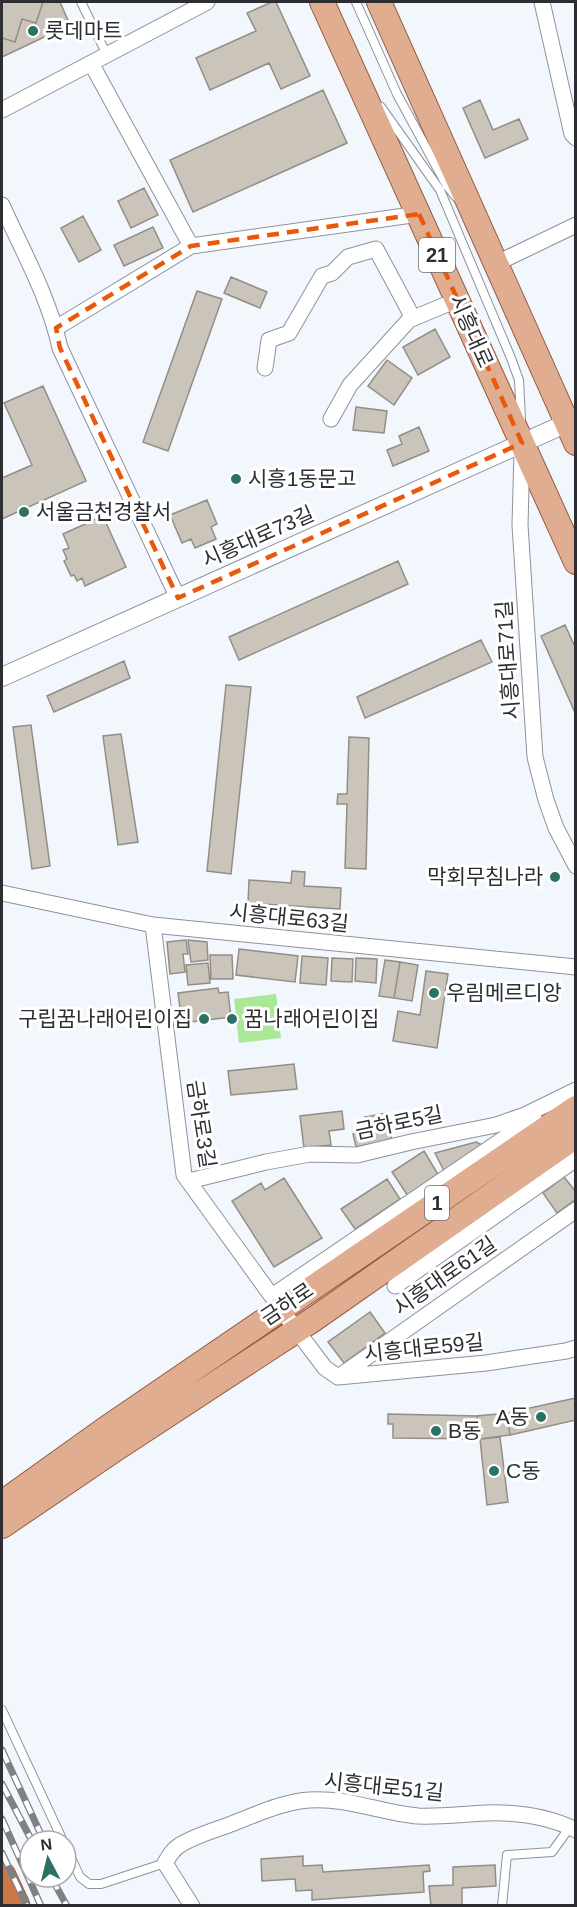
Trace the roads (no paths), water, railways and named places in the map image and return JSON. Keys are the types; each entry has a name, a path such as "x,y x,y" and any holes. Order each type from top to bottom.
{"highway":[{"path":"2,1876 16,1905"}],"main road":[{"name":"시흥대로","path":"322,2 576,562"},
{"name":"21","path":"379,2 571,433"},
{"name":"금하로","path":"2,1526 277,1302 572,1099"},
{"name":"금하로","path":"2,1503 297,1331 576,1136"}],"street":[{"path":"2,110 207,2"},
{"path":"542,2 574,134"},
{"path":"91,63 192,246"},
{"path":"2,205 48,305 60,348 178,598"},
{"path":"56,328 192,246 418,214"},
{"path":"497,263 576,225"},
{"path":"265,368 269,340 289,333 322,276 332,273 348,257 376,249 413,318"},
{"path":"331,420 350,385 409,320 458,300"},
{"name":"시흥대로73길","path":"2,677 522,443 571,433"},
{"name":"시흥대로71길","path":"522,443 520,525 535,757 556,828 576,866"},
{"name":"시흥대로63길","path":"2,893 153,925 576,967"},
{"name":"금하로3길","path":"153,925 184,1175 297,1331"},
{"name":"금하로5길","path":"189,1181 310,1154 357,1155 496,1125 572,1099"},
{"path":"395,1286 576,1159"},
{"name":"시흥대로61길","path":"338,1377 576,1210"},
{"name":"시흥대로59길","path":"297,1331 326,1368 338,1377 486,1363 576,1348"},
{"name":"시흥대로51길","path":"165,1863 180,1845 266,1811 310,1800 370,1806 417,1816 485,1813 526,1815 553,1820 573,1828"},
{"path":"165,1863 192,1905"}],"lane":[{"path":"81,2 107,55"},
{"path":"356,2 398,94 447,186 481,229"},
{"path":"352,67 440,190 519,380 522,443"},
{"path":"2,1710 57,1829"},
{"path":"501,1905 507,1855 552,1852 573,1828"},
{"name":"시흥대로51길","path":"78,1873 89,1884 101,1884 165,1863"}],"railway":[{"path":"2,1750 38,1829"},
{"path":"2,1784 26,1829"},
{"path":"2,1819 41,1906"},
{"path":"2,1853 27,1906"},
{"path":"58,1889 67,1906"}],"place":[{"name":"롯데마트","path":"33,31"},
{"name":"시흥1동문고","path":"236,479"},
{"name":"서울금천경찰서","path":"24,512"},
{"name":"막회무침나라","path":"555,877"},
{"name":"우림메르디앙","path":"434,993"},
{"name":"구립꿈나래어린이집","path":"204,1019"},
{"name":"꿈나래어린이집","path":"232,1019"},
{"name":"A동","path":"541,1417"},
{"name":"B동","path":"436,1431"},
{"name":"C동","path":"494,1471"}]}
